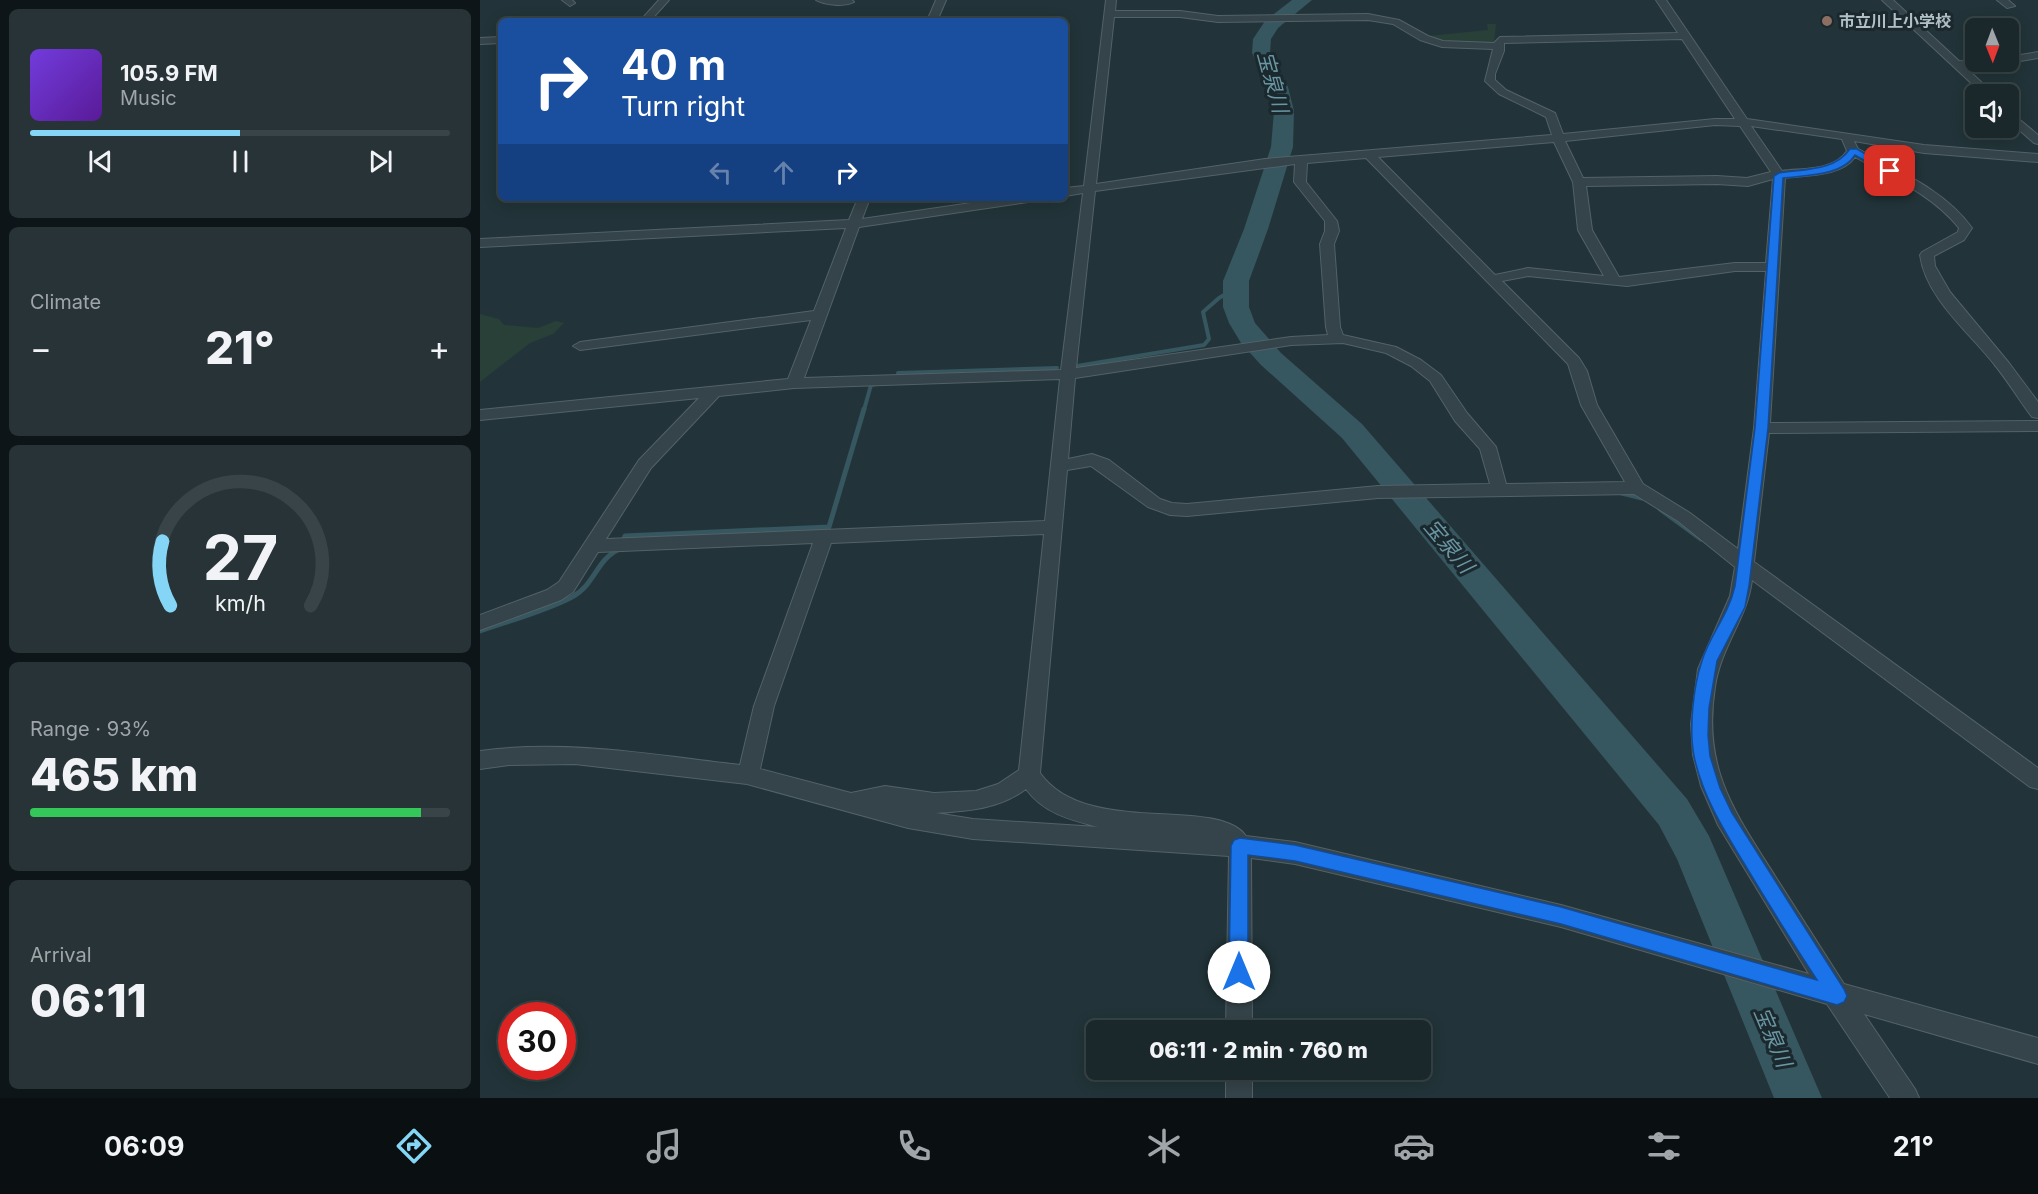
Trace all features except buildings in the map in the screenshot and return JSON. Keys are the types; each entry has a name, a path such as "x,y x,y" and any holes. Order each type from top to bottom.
{"street":[{"path":"648,18 664,0"},
{"path":"821,0 849,2"},
{"path":"933,18 941,0"},
{"path":"1111,0 1068,374 1029,775 1047,797 1073,811 1106,818 1220,830 1233,836 1240,846 1239,1020"},
{"path":"1661,0 1779,176 1762,428 1745,566 1738,607 1709,661 1701,708 1702,756 1712,788 1726,818 1837,996 1906,1098"},
{"path":"1887,0 1978,84"},
{"path":"1110,14 1180,14 1218,19 1368,17 1396,22 1424,38 1442,44 1497,46"},
{"path":"1615,282 1586,230 1579,182 1559,139 1555,121 1544,109 1492,84 1489,78 1499,51 1497,46 1500,40 1685,36"},
{"path":"480,41 498,40"},
{"path":"2019,58 2038,55"},
{"path":"1955,63 1965,63"},
{"path":"1068,192 1265,163 1559,139 1687,124 1744,122 1950,152 2038,158"},
{"path":"2019,123 2038,141"},
{"path":"1846,136 1853,151 1935,197 1962,221 1966,228 1965,233 1960,238 1932,249 1927,255 1929,268 1952,305 1999,360 2038,413"},
{"path":"1579,182 1717,180 1748,182 1763,177 1833,168 1847,160 1853,151"},
{"path":"1368,153 1396,184 1579,367 1586,399 1637,488 1684,517 1745,566 2038,780"},
{"path":"1296,160 1300,182 1331,221 1332,231 1328,244 1333,327 1337,339"},
{"path":"794,383 863,201"},
{"path":"480,243 854,224 1010,201"},
{"path":"1493,279 1528,272 1615,282 1735,267 1773,267"},
{"path":"580,346 822,314"},
{"path":"480,415 794,383 1068,374 1238,348 1337,339 1391,350 1416,363 1436,378 1461,417 1488,447 1499,488"},
{"path":"480,623 543,599 566,587 655,451 713,393"},
{"path":"1762,428 2038,426"},
{"path":"1061,441 1103,464 1154,503 1170,509 1218,508 1318,496 1420,489 1637,488"},
{"path":"1059,466 1092,460"},
{"path":"594,546 1053,527"},
{"path":"747,775 764,706 824,537"},
{"path":"480,760 509,756 575,755 747,775 908,818 973,829 1240,846 1295,853 1549,913 2038,1051"},
{"path":"846,802 885,796 934,803 976,801 1005,792 1029,775"},
{"path":"1239,1080 1239,1098"}],"green space":[{"path":"1487,24 1496,24 1494,43 1491,44 1449,43 1428,36 1488,30"},
{"path":"480,314 499,319 504,325 538,328 556,321 564,323 553,334 530,343 480,382"}],"waterway":[{"name":"宝泉川","path":"1303,0 1271,25 1262,39 1261,53 1278,87 1284,111 1282,147 1256,229 1236,281 1236,307 1242,323 1271,359 1352,431 1673,812 1694,850 1798,1098"},
{"path":"1077,366 1204,345 1209,339 1203,312 1219,298 1236,288"},
{"path":"898,373 1057,368"},
{"path":"864,410 871,385 877,384"},
{"path":"480,631 539,611 580,592 606,559 620,549 625,536 829,527 864,409"},
{"path":"1622,493 1642,498"},
{"path":"1409,498 1424,497"},
{"path":"1660,509 1701,539"}],"place":[{"name":"市立川上小学校","path":"1827,21"}],"route":[{"path":"1239,972 1240,846 1295,853 1561,916 1837,996 1726,818 1712,788 1702,756 1701,708 1709,661 1738,607 1742,586 1762,428 1779,176 1833,168 1847,160 1853,151 1890,171"}]}
